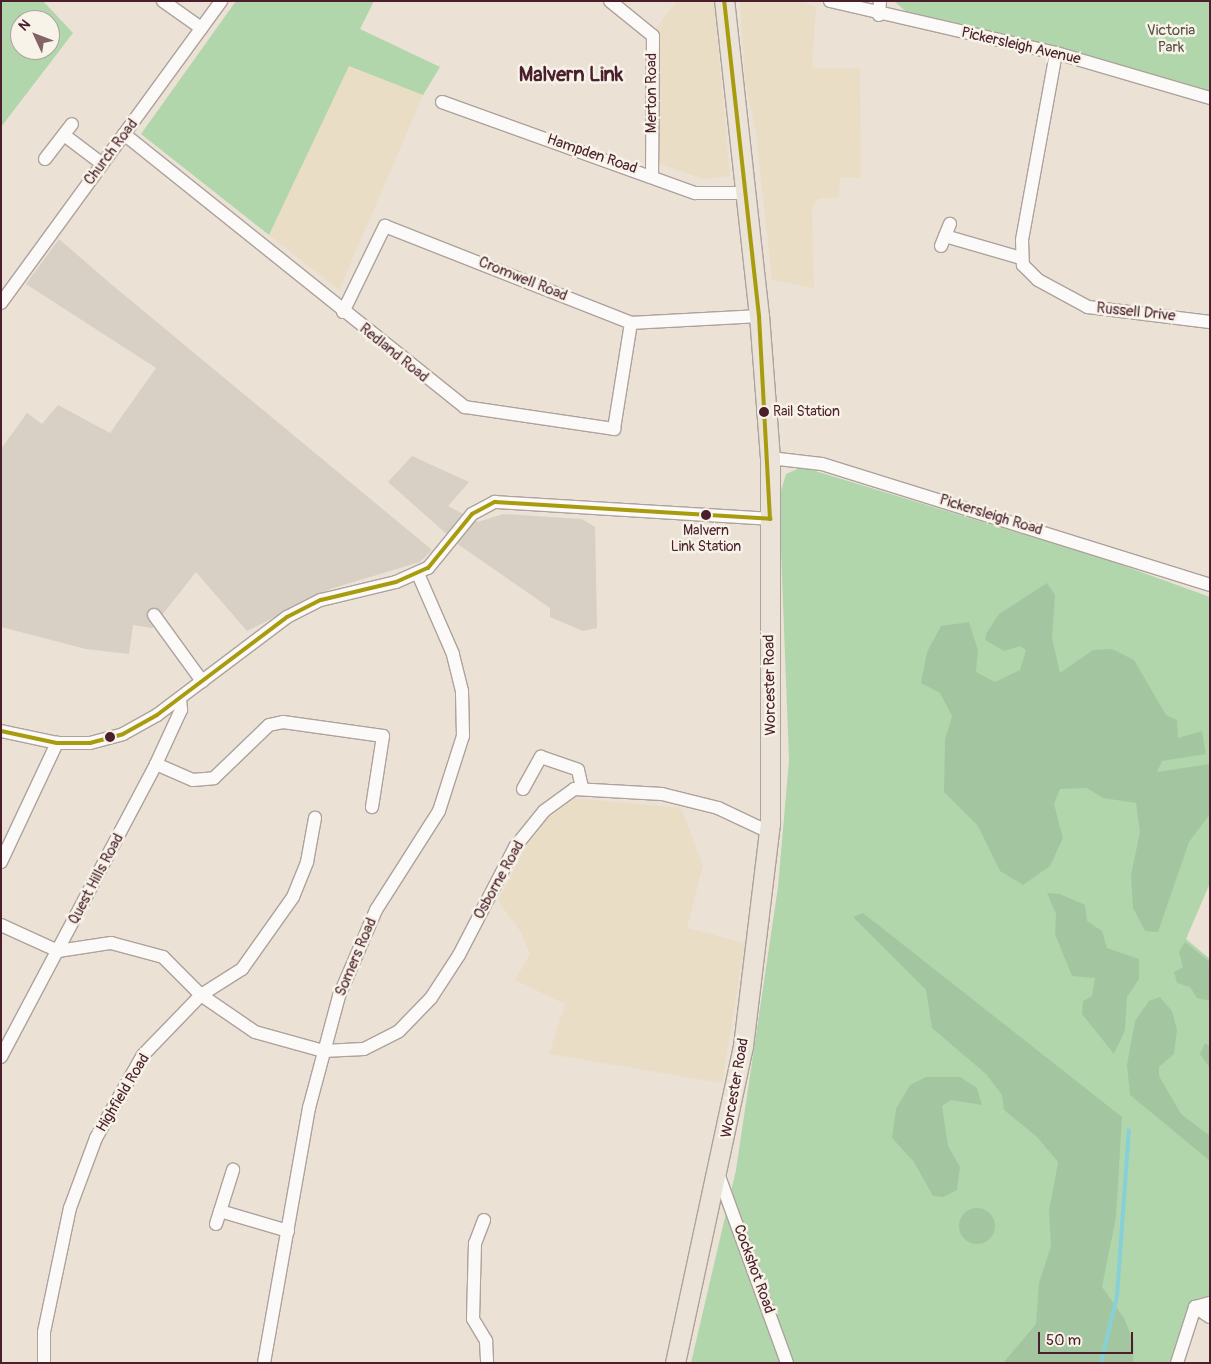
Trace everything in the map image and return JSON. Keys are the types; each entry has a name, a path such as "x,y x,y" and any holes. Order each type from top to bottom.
{"highway":[{"name":"Worcester Road","path":"675,1363 719,1176 755,969 770,828 770,458 759,316 743,193 724,1"}],"street":[{"path":"163,1 201,28"},
{"name":"Church Road","path":"1,303 101,163 221,1"},
{"name":"Merton Road","path":"610,1 652,36 652,175"},
{"name":"Pickersleigh Avenue","path":"830,1 879,15 1056,53 1210,98"},
{"path":"879,15 880,1"},
{"path":"946,235 1010,258 1021,258 1056,53"},
{"name":"Hampden Road","path":"442,102 652,175 696,193 743,193"},
{"path":"46,159 72,124"},
{"name":"Redland Road","path":"124,134 459,405 609,430 616,424 631,323"},
{"path":"64,135 101,163"},
{"name":"Cromwell Road","path":"343,312 385,226 631,323 759,316"},
{"name":"Russell Drive","path":"1021,258 1038,280 1088,307 1210,322"},
{"name":"Pickersleigh Road","path":"770,458 822,464 1210,585"},
{"path":"1,731 57,743 90,742 123,734 180,698 263,632 312,604 418,574 432,563 472,514 504,503 770,519"},
{"name":"Somers Road","path":"264,1363 323,1050 339,996 376,910 439,810 463,736 462,690 453,654 418,574"},
{"path":"154,615 202,681"},
{"name":"Quest Hills Road","path":"1,1057 156,764 181,710 180,698"},
{"path":"156,764 193,780 214,778 269,725 283,722 383,736 372,807"},
{"path":"1,862 57,743"},
{"path":"522,790 541,757 578,770 582,788 662,794 718,808 770,828"},
{"name":"Osborne Road","path":"58,952 111,944 163,957 201,995 255,1032 323,1050 364,1050 399,1031 430,998 459,955 515,847 544,811 574,789 582,788"},
{"name":"Highfield Road","path":"44,1363 44,1332 66,1227 96,1138 143,1055 201,995 242,969 293,897 307,862 315,818"},
{"path":"1,925 58,952"},
{"path":"216,1224 233,1170"},
{"name":"Cockshot Road","path":"719,1176 787,1363"},
{"path":"220,1211 288,1231"},
{"path":"484,1220 476,1243 473,1318 486,1341 487,1363"},
{"path":"1195,1307 1210,1303"},
{"path":"1195,1307 1210,1317"},
{"path":"1177,1363 1195,1307"}],"shaded area":[{"path":"677,1 714,1 730,176 704,179 657,163 655,29"},
{"path":"740,1 800,1 816,7 812,68 860,68 861,178 840,178 839,197 819,199 812,207 814,288 772,280 756,133 745,82"},
{"path":"349,65 423,95 339,290 269,235"},
{"path":"59,239 432,550 420,562 330,589 247,631 196,572 152,628 133,625 129,654 86,649 1,627 1,449 27,413 42,424 58,405 110,433 156,368 26,284"},
{"path":"412,456 469,482 448,506 478,522 503,514 582,519 595,527 597,628 583,631 550,617 550,608 459,545 388,482"},
{"path":"575,798 681,808 703,865 687,928 745,943 722,1083 549,1054 565,1004 515,980 530,954 521,932 498,901 525,848 548,818"}],"green space":[{"path":"1,1 43,1 51,10 10,10 10,60 52,60 1,127"},
{"path":"236,1 374,1 360,29 440,67 423,95 349,66 269,235 141,134"},
{"name":"Victoria Park","path":"894,1 1210,1 1210,92 1088,55 910,15"},
{"path":"60,19 73,33 60,50"},
{"path":"802,467 1108,560 1210,597 1210,883 1186,939 1210,959 1210,1313 1194,1323 1182,1363 691,1363 736,1170 778,887 789,760 779,497 786,474"},
{"path":"1047,583 1055,595 1052,638 1060,673 1093,650 1112,649 1134,660 1166,715 1177,720 1178,738 1202,731 1206,754 1162,761 1157,772 1210,764 1210,814 1189,842 1158,932 1145,931 1133,908 1131,875 1140,832 1136,803 1103,798 1087,788 1060,789 1054,804 1063,838 1050,866 1023,885 1000,871 978,826 944,792 945,740 952,716 940,693 921,683 927,652 941,626 969,622 978,650 976,672 995,682 1020,670 1026,650 1020,646 1004,651 985,640 986,634 999,614"},
{"path":"1047,893 1060,894 1085,905 1087,921 1102,931 1107,948 1139,959 1139,979 1127,997 1125,1030 1114,1054 1082,1014 1083,1001 1092,996 1095,978 1072,976 1055,934 1056,914"},
{"path":"863,913 1122,1117 1116,1217 1102,1287 1124,1318 1134,1343 1133,1363 1003,1363 1036,1324 1039,1283 1051,1246 1049,1211 1058,1162 1037,1137 1004,1110 1002,1095 986,1074 932,1028 926,990 853,917"},
{"path":"1185,942 1210,962 1210,1001 1197,998 1190,987 1177,983 1174,972 1183,967 1179,952"},
{"path":"1160,997 1172,1011 1177,1030 1174,1054 1159,1067 1159,1076 1181,1114 1210,1136 1210,1161 1130,1095 1127,1065 1135,1021 1149,1001"},
{"path":"1205,1043 1210,1047 1210,1068 1200,1054"},
{"path":"926,1077 960,1077 977,1088 982,1105 951,1100 942,1106 948,1146 960,1167 957,1190 943,1197 933,1196 914,1162 892,1138 896,1109 910,1085"},
{"path":"977,1208 984,1209 990,1213 994,1219 994,1233 990,1239 984,1243 977,1244 970,1243 964,1239 960,1233 959,1226 960,1219 964,1213 970,1209"}],"waterway":[{"path":"1101,1363 1117,1296 1129,1130"}],"transit line":[{"path":"1,731 57,743 90,743 123,734 157,715 287,617 321,600 396,582 428,568 472,514 495,502 770,519 759,316 724,1"}],"place":[{"name":"Rail Station","path":"764,412"},
{"name":"Malvern Link Station","path":"706,515"}],"district":[{"name":"Malvern Link","path":"571,74"}]}
